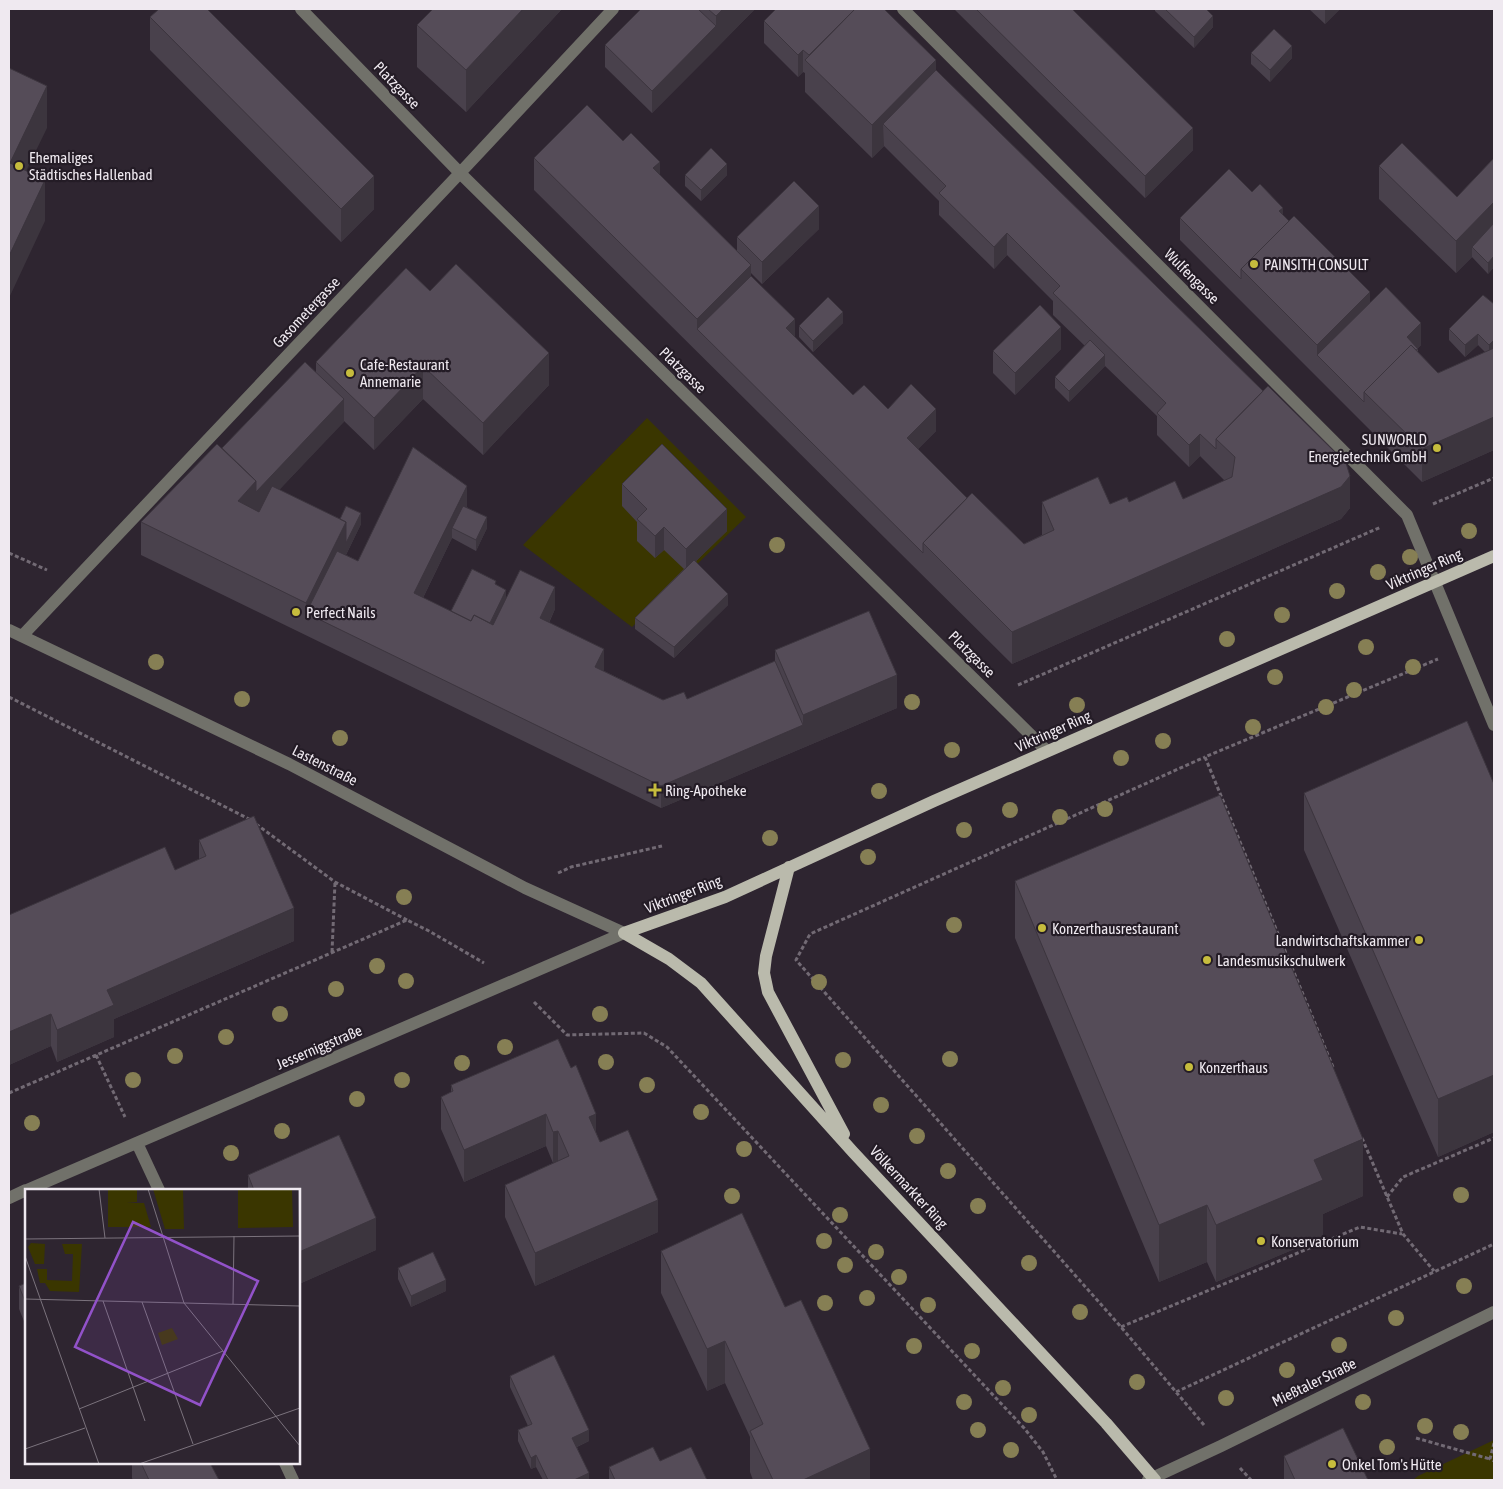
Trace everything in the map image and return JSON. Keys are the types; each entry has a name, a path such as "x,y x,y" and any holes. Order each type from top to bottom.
{"main road":[{"name":"Viktringer Ring","path":"624,933 725,897 789,866 1047,751 1494,556"},
{"path":"789,866 766,956 764,973 768,992 853,1152"},
{"name":"Völkermarkter Ring","path":"624,933 669,959 701,983 853,1152 1100,1417 1152,1480"}],"street":[{"name":"Platzgasse","path":"301,9 460,173 1047,751"},
{"name":"Gasometergasse","path":"22,636 613,9"},
{"name":"Wulfengasse","path":"903,9 1407,516 1494,725"},
{"name":"Lastenstraße","path":"9,630 289,764 525,888 624,933"},
{"name":"Jesserniggstraße","path":"28,1189 624,933"},
{"path":"137,1143 159,1189"},
{"name":"Jesserniggstraße","path":"9,1198 25,1190"},
{"name":"Mießtaler Straße","path":"1152,1480 1494,1312"},
{"path":"285,1464 293,1480"}],"path":[{"path":"992,696 1494,478"},
{"path":"9,553 73,582"},
{"path":"1221,1446 1121,1327 796,960 810,934 1205,757 1463,648"},
{"path":"9,697 250,819 335,882 429,931"},
{"path":"1205,757 1334,1069"},
{"path":"525,888 571,867 662,846"},
{"path":"332,952 335,882"},
{"path":"9,1093 407,920"},
{"path":"549,1018 567,1035 644,1033 667,1047 1024,1428 1043,1452 1057,1480"},
{"path":"96,1055 137,1143"},
{"path":"1360,1133 1403,1234 1434,1271"},
{"path":"1387,1197 1403,1177 1494,1138"},
{"path":"1121,1327 1360,1227 1403,1234"},
{"path":"1176,1392 1494,1244"},
{"path":"1416,1438 1494,1461"},
{"path":"1490,1460 1494,1444"}],"shaded area":[{"path":"647,418 746,517 632,627 523,545"},
{"path":"1494,1440 1494,1480 1413,1480 1418,1476"}],"building":[{"path":"159,9 207,9 374,176 341,209 150,17"},
{"path":"433,9 523,9 466,70 417,25"},
{"path":"641,9 698,9 716,26 652,91 605,45"},
{"path":"708,9 723,9 716,16"},
{"path":"776,9 855,9 809,55 803,50 798,55 764,21"},
{"path":"855,9 884,9 936,60 872,125 805,60"},
{"path":"976,9 1072,9 1193,128 1145,176"},
{"path":"1165,9 1206,9 1213,16 1194,37"},
{"path":"1274,29 1292,46 1270,70 1251,53"},
{"path":"9,68 47,86 10,163 45,180 9,256"},
{"path":"936,70 1263,391 1216,439 1216,449 1200,434 1189,445 1157,413 1166,403 1053,293 1060,286 1007,233 994,247 939,193 946,186 883,124"},
{"path":"587,105 623,141 631,133 660,162 653,168 751,265 697,319 534,158"},
{"path":"1402,143 1457,197 1494,158 1494,202 1456,241 1379,166"},
{"path":"711,148 727,164 701,190 685,175"},
{"path":"1229,169 1252,192 1260,184 1283,208 1279,211 1289,221 1241,269 1241,279 1180,218"},
{"path":"794,181 819,206 762,262 737,237"},
{"path":"1294,216 1370,292 1317,345 1241,269"},
{"path":"1494,223 1494,256 1488,263 1472,247"},
{"path":"456,264 549,353 483,423 423,366 374,418 316,362 406,268 430,291"},
{"path":"751,276 795,319 786,328 853,395 864,385 888,409 911,384 936,409 907,438 967,498 923,543 923,553 697,329"},
{"path":"1386,287 1421,323 1407,337 1418,349 1416,350 1411,345 1364,392 1364,402 1317,355"},
{"path":"1483,295 1494,304 1494,340 1489,345 1478,334 1465,345 1449,329"},
{"path":"828,297 843,312 813,341 799,326"},
{"path":"1040,305 1061,327 1015,373 993,351"},
{"path":"1090,340 1105,355 1069,391 1055,377"},
{"path":"1411,345 1438,373 1494,348 1494,417 1422,449 1364,392"},
{"path":"305,362 344,399 256,492 256,481 222,448"},
{"path":"1268,386 1346,463 1350,476 1341,487 1012,632 923,543 972,493 1024,544 1054,530 1042,502 1098,477 1110,504 1127,497 1129,502 1175,481 1183,499 1232,477 1235,457 1216,439"},
{"path":"217,444 256,481 238,501 259,512 272,486 346,522 306,603 141,522"},
{"path":"662,444 727,509 686,549 664,527 655,536 637,519 647,509 622,484"},
{"path":"413,447 467,486 414,593 471,621 474,615 493,625 520,570 555,587 540,618 604,649 595,667 663,700 684,692 687,699 775,661 803,725 661,786 306,613 337,551 358,561"},
{"path":"346,506 361,513 346,543 346,522 340,519"},
{"path":"463,506 487,517 476,540 452,528"},
{"path":"694,560 728,594 674,647 635,618"},
{"path":"472,569 496,581 495,584 506,590 490,623 474,615 471,621 451,611"},
{"path":"869,611 897,675 803,715 775,650"},
{"name":"Landwirtschaftskammer","path":"1467,721 1494,784 1494,1075 1438,1099 1304,793"},
{"name":"Konzerthaus","path":"1220,795 1363,1139 1314,1160 1323,1180 1216,1225 1207,1205 1159,1225 1015,881"},
{"path":"254,816 294,908 107,990 114,1005 57,1030 51,1014 9,1032 9,915 165,847 175,870 206,856 199,840"},
{"path":"558,1039 571,1068 576,1065 596,1114 589,1117 600,1142 628,1130 658,1200 535,1253 505,1185 569,1156 558,1131 553,1132 546,1114 464,1150 441,1097 453,1091 451,1085"},
{"path":"339,1135 376,1218 300,1252 300,1189 254,1189 248,1175"},
{"path":"742,1213 785,1307 801,1300 870,1449 803,1480 773,1480 750,1431 763,1424 725,1341 707,1349 661,1251"},
{"path":"433,1252 446,1280 411,1296 398,1268"},
{"path":"25,1283 25,1301 19,1286"},
{"path":"554,1355 589,1430 572,1438 589,1473 574,1480 548,1480 536,1455 531,1458 518,1430 532,1424 510,1376"},
{"path":"1343,1428 1368,1480 1295,1480 1284,1456"},
{"path":"653,1447 660,1461 691,1447 707,1480 615,1480 609,1467"},
{"path":"141,1464 211,1464 219,1480 149,1480"}],"place":[{"name":"Ehemaliges Städtisches Hallenbad","path":"19,166"},
{"name":"PAINSITH CONSULT","path":"1254,264"},
{"name":"Cafe-Restaurant Annemarie","path":"350,373"},
{"name":"SUNWORLD Energietechnik GmbH","path":"1437,448"},
{"name":"Perfect Nails","path":"296,612"},
{"name":"Ring-Apotheke","path":"655,790"},
{"name":"Konzerthausrestaurant","path":"1042,928"},
{"name":"Landwirtschaftskammer","path":"1419,940"},
{"name":"Landesmusikschulwerk","path":"1207,960"},
{"name":"Konzerthaus","path":"1189,1067"},
{"name":"Konservatorium","path":"1261,1241"},
{"name":"Onkel Tom's Hütte","path":"1332,1464"}]}
